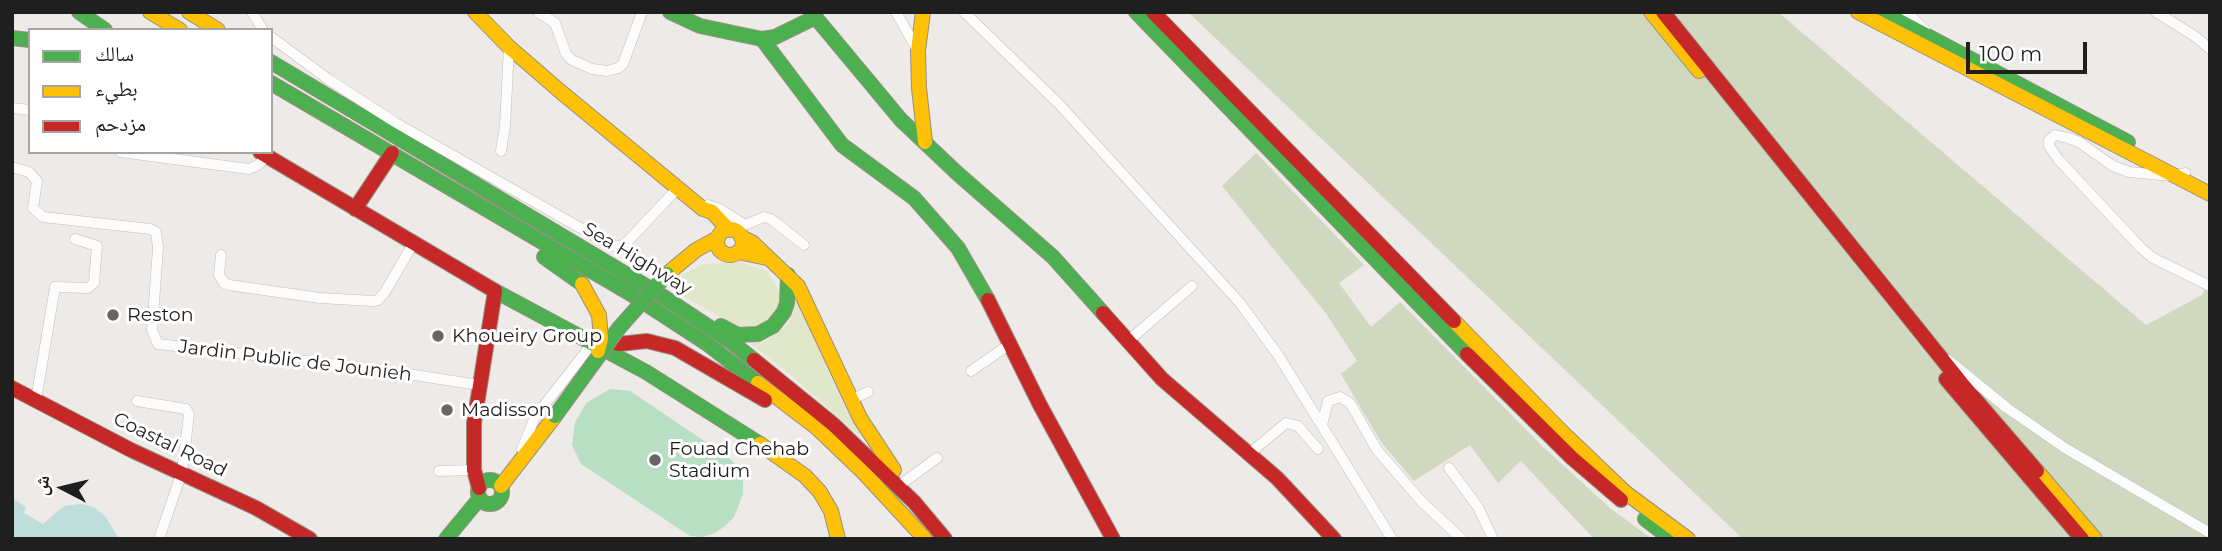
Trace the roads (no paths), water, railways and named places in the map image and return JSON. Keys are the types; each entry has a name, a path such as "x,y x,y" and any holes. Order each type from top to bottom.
{"main road":[{"path":"79,12 102,28"},
{"path":"150,12 177,28"},
{"path":"189,12 215,28"},
{"path":"475,12 509,47 700,206 712,212 726,238 726,254 738,252 766,258"},
{"path":"670,12 700,26 762,39 775,37 813,15 901,120 1053,257 1162,379 1277,478 1333,538"},
{"path":"923,12 918,51 920,106 925,142"},
{"path":"1136,12 1460,347 1572,458 1671,539"},
{"path":"1153,12 1561,432 1626,493 1688,539"},
{"path":"1651,12 1955,391 2082,539"},
{"path":"1663,12 1962,384 2095,539"},
{"path":"1858,12 2179,174 2210,185"},
{"path":"1882,12 2179,174 2210,194"},
{"path":"762,39 842,145 914,198 958,248 974,273 1113,539"},
{"name":"Sea Highway","path":"273,63 324,85 730,341 834,425 914,502 945,539"},
{"name":"Sea Highway","path":"273,84 686,329 751,375 817,428 864,472 925,539"},
{"path":"355,209 392,153"},
{"path":"263,155 495,291 601,345 779,456 805,476 820,492 827,502 838,539"},
{"path":"451,190 485,219 582,284 599,315 601,345"},
{"path":"497,483 552,416 601,345 667,274 696,250 726,238 753,243 766,258 788,275 805,297 852,399 881,453 911,491 914,502"},
{"path":"678,307 687,305 738,335 758,334 773,326 784,312 788,275"},
{"path":"475,465 497,483 501,497 495,502 483,496 475,465 474,424 495,291"},
{"path":"601,345 639,341 663,344 742,384 798,422 817,428"},
{"name":"Coastal Road","path":"12,388 131,450 273,517 310,539"},
{"path":"497,483 522,449 552,416"},
{"path":"459,539 483,496 483,483 497,483"},
{"path":"446,539 483,496"}],"street":[{"path":"252,12 262,28"},
{"path":"538,12 555,23 566,54 572,60 592,69 607,71 623,64 642,12"},
{"path":"896,12 918,51"},
{"path":"964,12 1059,104 1241,303 1278,355 1392,539"},
{"path":"1906,12 1936,40"},
{"path":"2156,12 2210,49"},
{"path":"273,39 324,85"},
{"path":"500,150 505,126 509,47"},
{"path":"397,131 612,246 626,243 678,188"},
{"path":"2179,174 2129,172 2113,166 2079,142 2055,135 2049,140 2049,146 2058,159 2153,258 2210,286"},
{"path":"135,154 249,169 258,165 263,155"},
{"name":"Jardin Public de Jounieh","path":"12,167 29,172 37,181 33,208 43,217 150,229 156,232 158,248 152,330 158,344 375,369 480,385"},
{"path":"700,206 718,208 745,225 764,217 771,219 804,245"},
{"path":"36,400 55,287 88,288 94,283 97,246 75,239"},
{"path":"220,255 219,275 224,283 229,285 320,298 373,301 382,297 413,244"},
{"path":"1128,341 1192,286"},
{"path":"1927,340 2007,408 2065,448 2210,533"},
{"path":"971,371 1010,344"},
{"path":"522,449 535,417 601,345"},
{"path":"852,399 868,391"},
{"path":"1322,425 1328,401 1340,397 1350,403 1377,450 1422,502 1462,539"},
{"path":"137,401 188,411 189,423 182,472 159,539"},
{"path":"1249,454 1286,423 1298,426 1318,449"},
{"path":"904,482 936,458"},
{"path":"439,471 475,465"},
{"path":"1449,468 1478,507 1493,539"}],"water":[{"path":"12,498 26,507 24,513 43,524 64,506 81,504 94,507 106,517 119,539 12,539"}],"place":[{"name":"Reston","path":"113,315"},
{"name":"Khoueiry Group","path":"438,336"},
{"name":"Madisson","path":"447,410"},
{"name":"Fouad Chehab Stadium","path":"655,460"}]}
